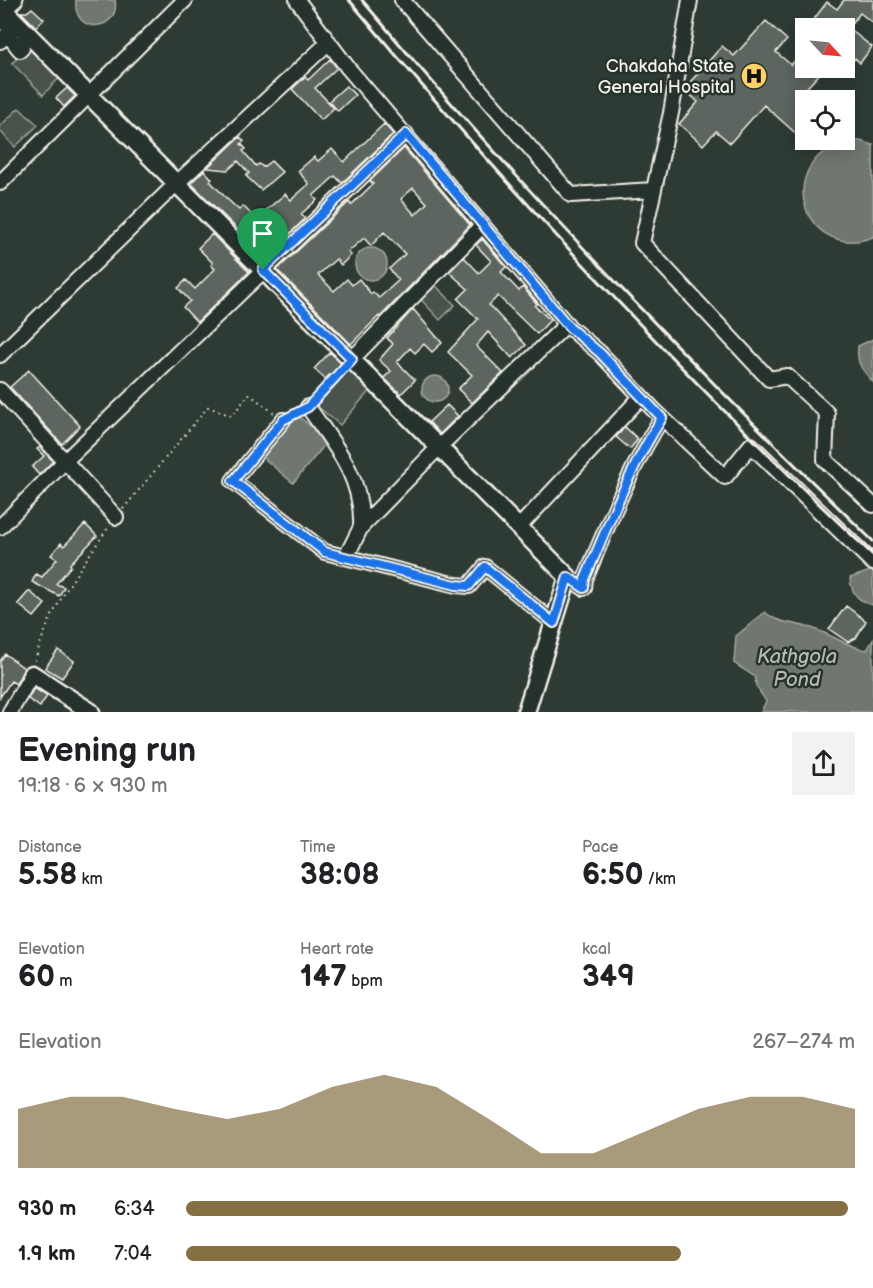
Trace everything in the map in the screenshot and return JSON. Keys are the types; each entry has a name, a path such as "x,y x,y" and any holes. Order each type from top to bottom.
{"main road":[{"path":"4,10 568,577 526,712"},
{"path":"32,674 90,712"}],"street":[{"path":"0,183 185,0"},
{"path":"297,0 329,42 567,324 600,353 662,418 725,477 751,445 873,563"},
{"path":"402,0 571,195 654,190"},
{"path":"690,0 671,113 642,243 769,379 787,376 827,413 825,460 873,506"},
{"path":"4,10 8,37"},
{"path":"0,355 176,183 329,42"},
{"path":"0,527 66,460 406,134"},
{"path":"352,359 483,225"},
{"path":"346,557 361,527 439,447 567,324"},
{"path":"0,390 116,517"},
{"path":"519,527 641,397"},
{"path":"308,407 339,449 349,468 362,509 361,527"},
{"path":"568,577 584,588 585,579 614,510 646,443 662,418"},
{"path":"283,420 233,481 325,552 456,585 469,586 485,567 554,623"},
{"path":"10,712 32,674"}],"path":[{"path":"308,407 352,359"},
{"path":"32,674 43,633 80,568 116,517 208,407 232,416 249,394 283,420"}],"shaded area":[{"path":"33,43 63,74 43,95 12,63"},
{"path":"19,108 38,125 15,147 0,131 0,126"},
{"path":"429,279 455,305 440,320 415,293"},
{"path":"350,368 371,389 340,425 316,405"}],"water":[{"path":"76,0 115,0 115,11 111,19 104,24 96,26 88,24 81,20 77,12"},
{"path":"855,141 873,145 873,237 849,241 830,236 815,224 806,208 803,189 808,170 822,153 828,150 855,150"},
{"path":"371,248 382,253 387,264 382,275 371,280 360,275 355,264 360,253"},
{"path":"873,339 873,382 861,366 858,346"},
{"path":"435,376 445,379 448,389 445,399 435,402 425,399 422,389 425,379"},
{"path":"295,413 328,441 293,483 260,455"},
{"path":"873,570 873,605 857,596 850,578"},
{"name":"Kathgola Pond","path":"765,612 776,619 814,629 846,644 867,650 873,640 873,712 761,712 766,701 756,686 755,677 734,663 736,636"}],"building":[{"path":"844,0 873,0 873,23 860,13 855,19 815,18 827,2 837,9"},
{"path":"32,8 44,19 36,27 21,12 27,12"},
{"path":"766,21 787,40 776,52 791,65 795,60 795,78 816,78 805,90 795,90 795,133 764,105 730,143 716,131 703,145 679,124 698,102 684,89 722,46 734,56"},
{"path":"855,34 872,47 860,63 855,58"},
{"path":"330,59 337,68 315,88 334,108 321,120 292,89 305,77 308,80"},
{"path":"346,86 355,95 338,111 329,101"},
{"path":"67,88 75,96 64,107 56,98"},
{"path":"384,124 393,134 342,183 335,176 313,196 317,200 301,214 305,219 265,257 191,183 204,170 212,179 210,181 227,199 239,210 243,206 256,219 285,194 291,200 309,184 298,171 314,157 318,161 332,149 344,162"},
{"path":"240,137 244,141 241,144 246,149 243,151 256,166 259,164 263,167 271,161 282,172 261,190 246,176 249,173 238,161 228,170 207,168"},
{"path":"404,148 470,225 351,344 277,270 349,202 351,205 373,184 370,181","holes":["413,188 427,203 415,215 401,199","384,232 405,254 389,269 399,280 379,298 373,292 371,294 359,279 352,285 347,279 334,291 318,275 336,259 341,265 351,255 348,252 364,238 371,246"]},
{"path":"212,234 249,272 197,322 183,307 190,301 178,288 186,280 195,289 215,269 211,265 213,263 198,248"},
{"path":"482,239 506,267 501,272 519,291 523,287 537,304 535,306 550,320 537,334 498,296 489,305 526,345 512,358 488,332 476,346 503,373 472,403 458,389 472,375 448,352 478,319 458,299 468,289 449,272 464,257 479,273 491,261 476,245"},
{"path":"413,309 442,343 432,352 424,344 415,353 410,348 397,362 415,380 401,394 384,378 391,371 379,360 393,344 387,338"},
{"path":"330,352 344,367 334,378 330,375 325,379 314,369"},
{"path":"29,370 80,426 62,444 10,387"},
{"path":"447,405 458,416 440,434 429,422"},
{"path":"625,427 638,439 630,449 616,437"},
{"path":"40,447 53,461 39,475 32,467 44,456 37,449"},
{"path":"85,524 97,536 70,564 71,566 56,584 64,587 59,596 32,582 36,574 42,577 57,559 51,555 61,543 64,546"},
{"path":"29,591 45,604 34,617 18,604"},
{"path":"846,606 866,621 856,638 848,642 829,629"},
{"path":"58,650 74,661 62,678 45,668"},
{"path":"5,654 24,668 16,684 11,681 0,697 0,661"},
{"path":"34,688 47,696 40,707 28,699"}],"railway":[{"path":"349,0 474,145 603,285 736,422 873,555"},
{"path":"362,0 484,140 611,277 741,411 873,541"}],"place":[{"name":"Chakdaha State General Hospital","path":"754,76"}],"route":[{"path":"406,134 570,328 600,353 662,418 646,443 614,510 585,579 584,588 568,577 554,623 485,567 469,586 456,585 325,552 233,481 283,420 308,407 352,359 263,270 406,134"}]}
